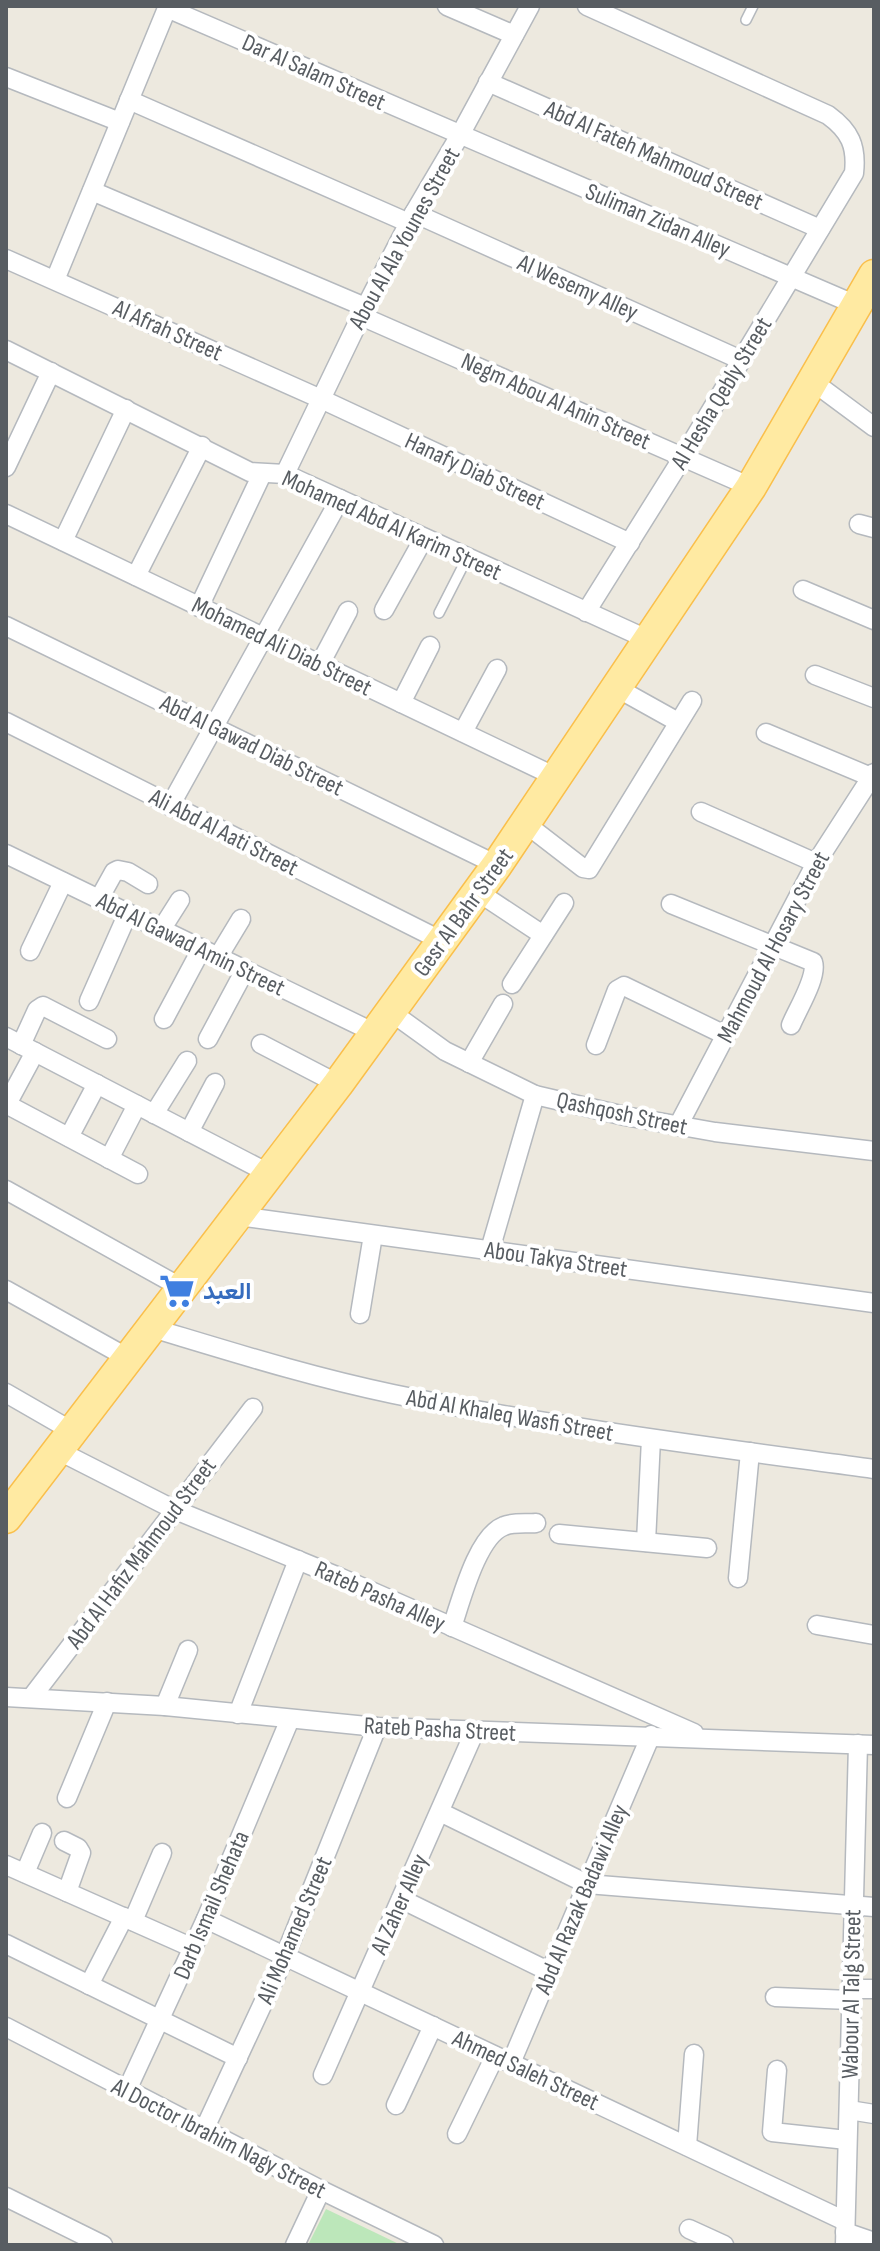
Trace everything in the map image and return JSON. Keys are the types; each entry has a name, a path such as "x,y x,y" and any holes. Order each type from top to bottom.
{"main road":[{"name":"Gesr Al Bahr Street","path":"6,1517 338,1084 526,824 751,487 866,294"}],"street":[{"path":"447,6 514,35"},
{"name":"Abou Al Ala Younes Street","path":"285,474 363,311 530,6"},
{"name":"Al Hesha Qebly Street","path":"586,612 854,173 856,156 852,139 842,125 828,115 587,6"},
{"path":"55,280 168,7"},
{"name":"Dar Al Salam Street","path":"168,7 460,135"},
{"path":"6,77 120,122"},
{"name":"Abd Al Fateh Mahmoud Street","path":"488,82 820,229"},
{"name":"Al Wesemy Alley","path":"129,100 741,360"},
{"name":"Suliman Zidan Alley","path":"460,135 791,277 866,294"},
{"name":"Negm Abou Al Anin Street","path":"92,191 751,487"},
{"path":"6,280 10,261"},
{"name":"Al Afrah Street","path":"10,261 321,399"},
{"name":"Mohamed Abd Al Karim Street","path":"6,350 250,472 285,474 649,640"},
{"path":"6,467 51,372"},
{"path":"812,381 874,427"},
{"name":"Hanafy Diab Street","path":"321,399 630,543"},
{"path":"63,541 126,409"},
{"path":"136,576 202,446"},
{"path":"199,607 262,474"},
{"path":"170,806 340,499"},
{"name":"Mohamed Ali Diab Street","path":"6,514 558,778"},
{"path":"384,610 424,538"},
{"path":"803,590 874,620"},
{"path":"320,664 348,611"},
{"name":"Abd Al Gawad Diab Street","path":"6,626 497,865"},
{"path":"401,703 430,646"},
{"path":"463,732 497,669"},
{"path":"815,675 874,698"},
{"path":"617,688 678,722"},
{"path":"526,824 583,868 589,869 692,701"},
{"name":"Ali Abd Al Aati Street","path":"6,722 442,941"},
{"path":"766,733 872,775"},
{"name":"Mahmoud Al Hosary Street","path":"678,1126 816,863 872,775"},
{"path":"701,812 816,863"},
{"name":"Abd Al Gawad Amin Street","path":"6,854 245,970 383,1022"},
{"path":"99,899 118,870 148,884"},
{"path":"30,951 63,882"},
{"path":"478,892 543,935"},
{"path":"161,930 180,900"},
{"path":"512,984 564,903"},
{"path":"671,904 813,962 815,969 791,1025"},
{"path":"89,1001 128,913"},
{"path":"164,1019 210,952 241,919"},
{"path":"208,1039 245,970"},
{"path":"596,1045 617,990 624,986 725,1035"},
{"path":"469,1063 503,1004"},
{"path":"107,1039 43,1006 37,1010 21,1045 6,1104 138,1174"},
{"name":"Qashqosh Street","path":"383,1022 535,1095 678,1126 874,1151"},
{"path":"261,1044 338,1084"},
{"path":"21,1045 270,1174"},
{"path":"109,1159 187,1061"},
{"path":"189,1132 215,1083"},
{"path":"69,1137 97,1084"},
{"path":"490,1250 535,1095"},
{"path":"6,1190 182,1288"},
{"name":"Abou Takya Street","path":"238,1216 874,1303"},
{"path":"360,1314 373,1235"},
{"path":"6,1290 128,1358"},
{"name":"Abd Al Khaleq Wasfi Street","path":"152,1328 283,1367 392,1394 651,1439 874,1469"},
{"name":"Rateb Pasha Alley","path":"6,1393 64,1441 173,1509 298,1560 705,1738"},
{"name":"Abd Al Hafiz Mahmoud Street","path":"31,1698 253,1408"},
{"path":"646,1542 651,1439"},
{"path":"738,1578 750,1452"},
{"path":"452,1627 474,1565 491,1534 504,1525 536,1523"},
{"path":"559,1534 707,1548"},
{"path":"238,1714 298,1560"},
{"path":"817,1625 874,1635"},
{"path":"165,1706 188,1650"},
{"name":"Rateb Pasha Street","path":"6,1697 165,1706 377,1727 474,1733 651,1735 866,1744"},
{"path":"67,1798 107,1702"},
{"name":"Darb Ismail Shehata","path":"127,2090 206,1919 290,1719"},
{"name":"Ali Mohamed Street","path":"204,2130 285,1956 377,1727"},
{"name":"Al Zaher Alley","path":"323,2075 474,1733"},
{"name":"Abd Al Razak Badawi Alley","path":"457,2134 503,2060 550,1972 651,1735"},
{"name":"Wabour Al Talg Street","path":"845,2233 852,1906 866,1744"},
{"path":"440,1812 587,1884 874,1907"},
{"path":"25,1873 42,1833"},
{"path":"64,1841 78,1848 82,1855 67,1892"},
{"path":"89,1985 162,1853"},
{"path":"6,1865 193,1948"},
{"path":"401,1899 550,1972"},
{"name":"Ahmed Saleh Street","path":"206,1919 687,2146 845,2233 874,2242"},
{"path":"6,1944 238,2058"},
{"path":"775,1997 850,1995 874,1989"},
{"path":"396,2105 433,2026"},
{"name":"Al Doctor Ibrahim Nagy Street","path":"6,2027 434,2245"},
{"path":"687,2146 694,2054"},
{"path":"777,2070 772,2132 847,2140"},
{"path":"849,2110 874,2114"},
{"path":"295,2245 321,2190"},
{"path":"6,2197 100,2244"},
{"path":"689,2229 724,2245"}],"lane":[{"path":"746,20 753,6"},
{"path":"439,613 467,558"}],"green space":[{"path":"326,2209 401,2245 308,2245"}],"place":[{"name":"العبد","path":"177,1291"}]}
